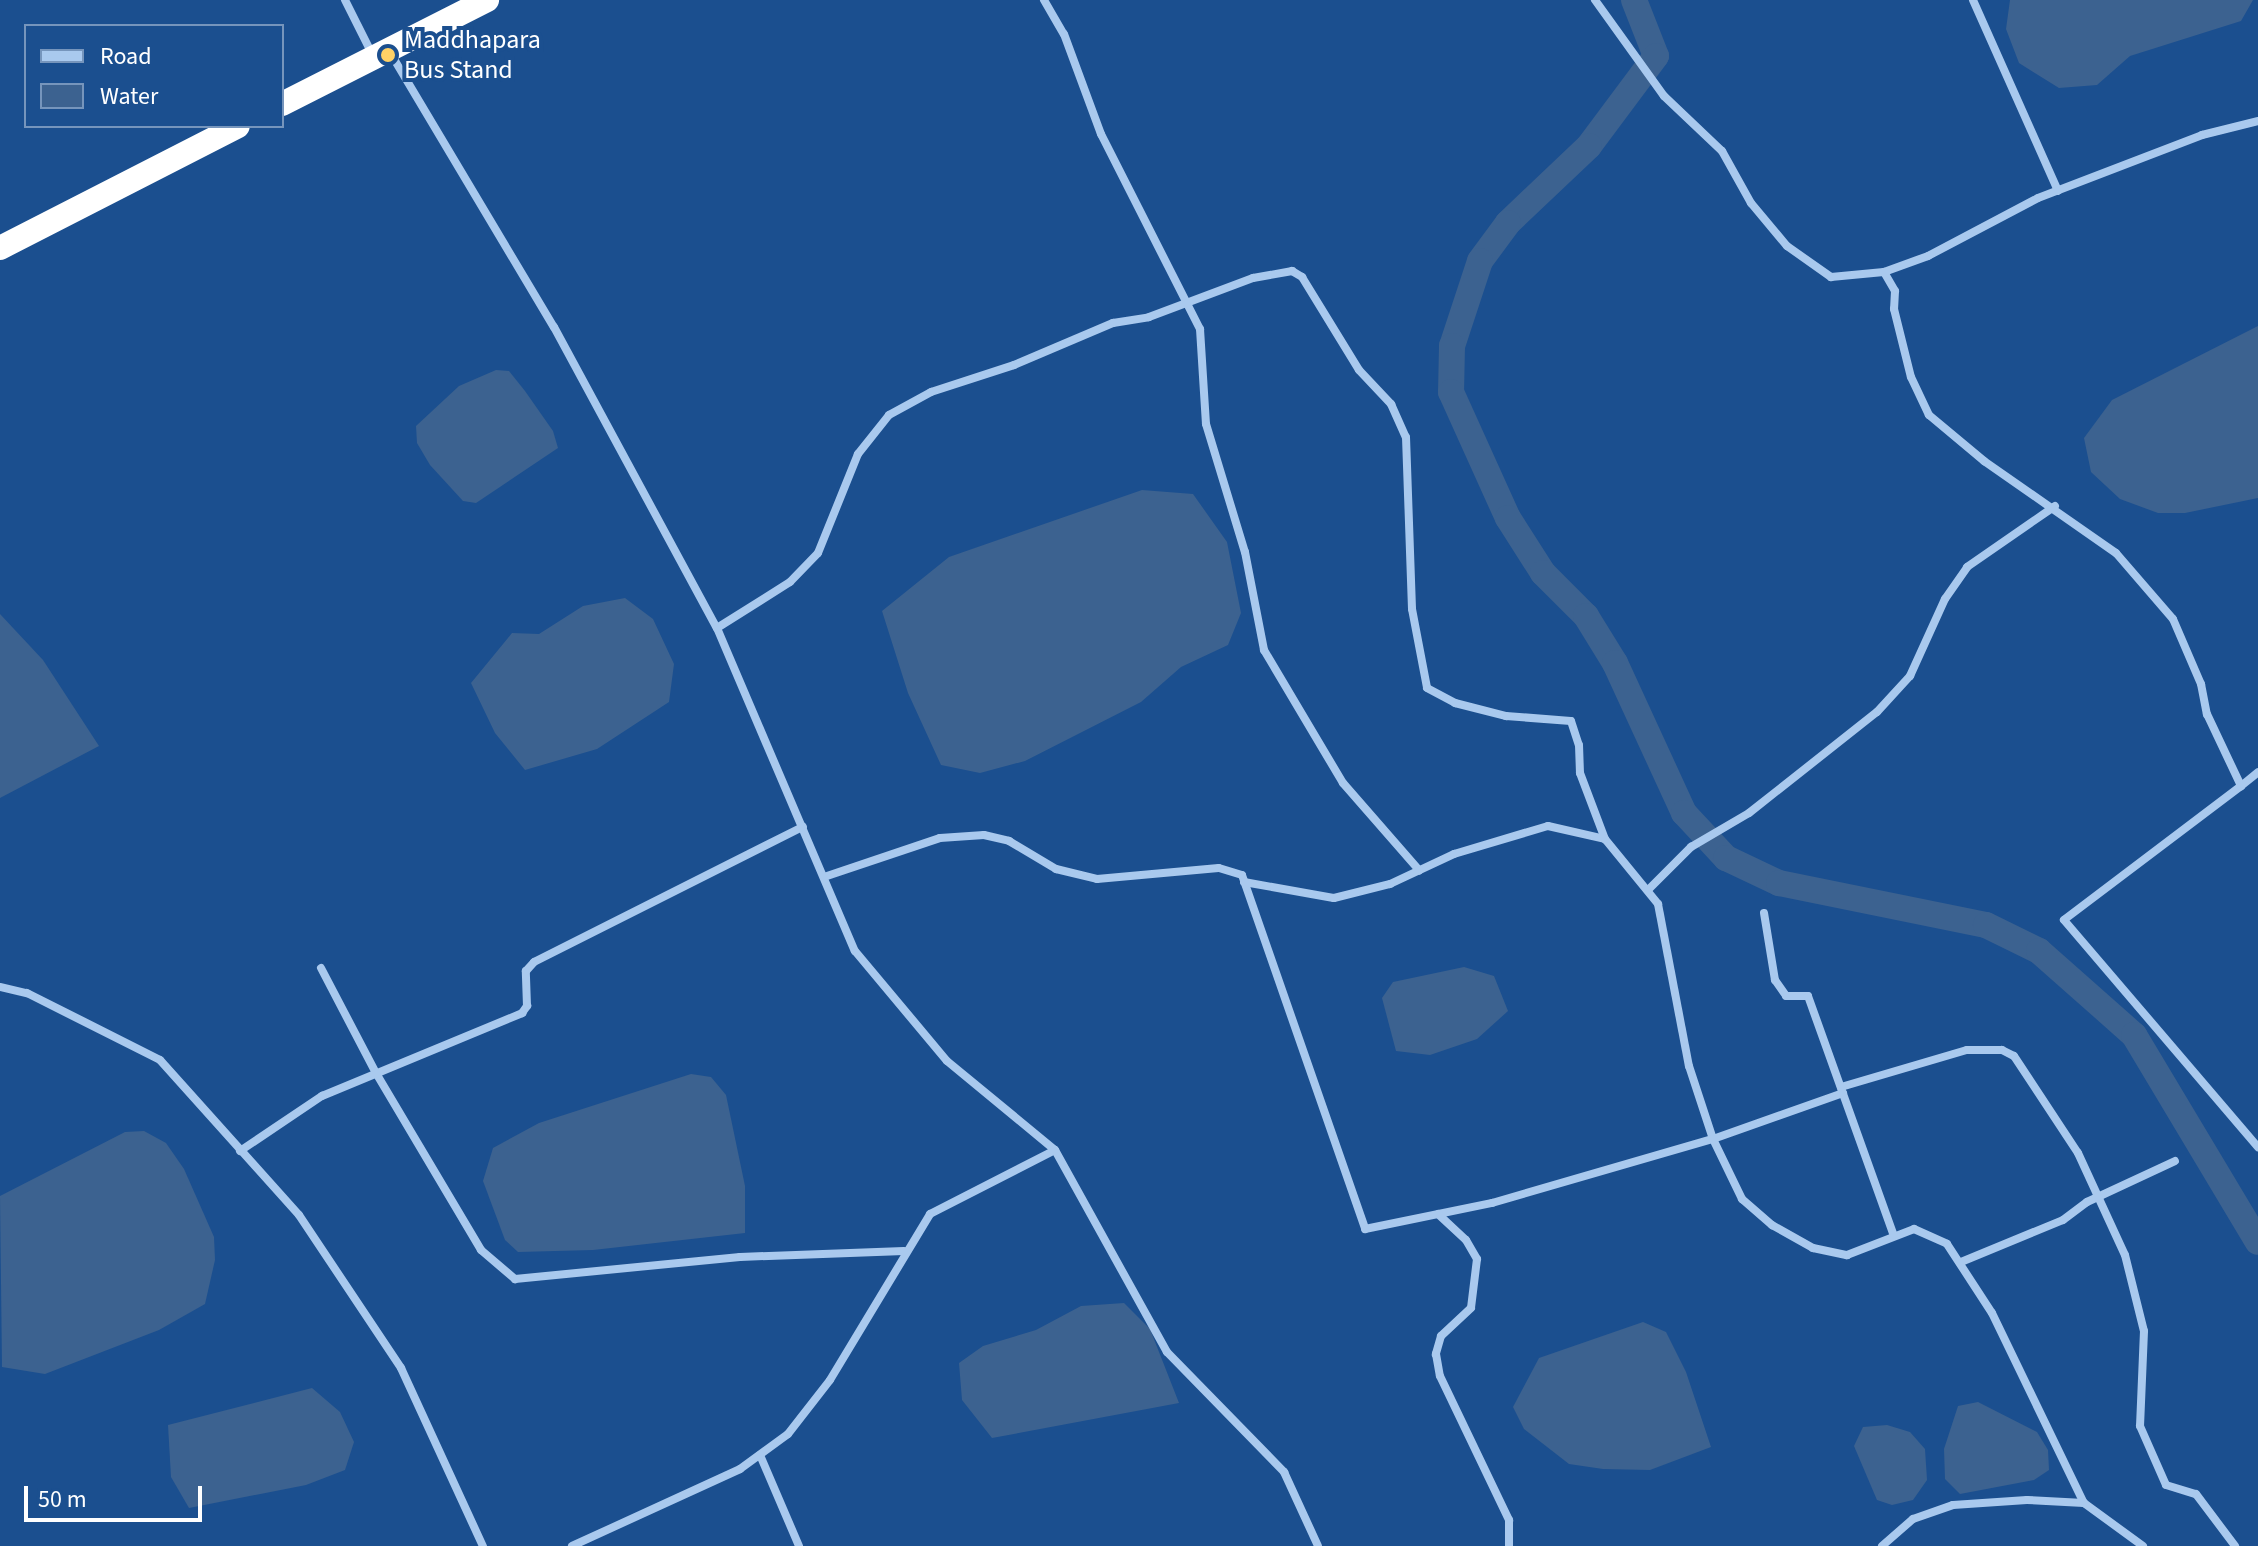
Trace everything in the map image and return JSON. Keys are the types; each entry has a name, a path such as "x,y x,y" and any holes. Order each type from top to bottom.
{"highway":[{"path":"284,103 487,0"},
{"path":"0,248 234,128"}],"street":[{"path":"345,0 554,327 717,628 855,951 947,1061 1055,1150 1167,1352 1284,1472 1318,1546"},
{"path":"1044,0 1064,34 1101,134 1200,329 1206,424 1245,552 1264,650 1343,783 1419,870"},
{"path":"1595,0 1664,96 1722,151 1769,226 1815,268 1831,277 1884,272 1917,261 2007,210 2202,135 2258,121"},
{"path":"1973,0 2058,191"},
{"path":"717,628 790,582 818,553 858,454 889,415 931,392 1014,365 1113,323 1187,303 1281,270 1302,277 1359,370 1391,404 1406,437 1412,609 1427,688 1455,703 1506,716 1571,721 1579,745 1580,773 1605,839 1648,890 1663,921 1689,1066 1713,1139 1742,1199 1788,1235 1813,1248 1847,1255 1893,1234 1914,1229 1934,1236 1961,1262 1992,1313 2084,1503 2143,1546"},
{"path":"1884,272 1895,291 1894,309 1911,377 1929,415 1984,461 2055,506 2116,553 2173,619 2201,684 2207,714 2241,786"},
{"path":"1648,890 1691,847 1734,819 1749,813 1817,754 1877,712 1910,676 1945,599 1967,567 2055,506"},
{"path":"2258,772 2064,920 2258,1147"},
{"path":"1244,882 1334,898 1419,870 1466,850 1548,826 1605,839"},
{"path":"240,1151 322,1096 522,1013 527,1006 526,971 534,962 803,827"},
{"path":"824,877 940,838 984,835 1009,841 1056,869 1097,879 1219,868 1242,875 1365,1229 1438,1214 1713,1139 1842,1090 1967,1050 2002,1050 2014,1056 2078,1153 2125,1255 2142,1309 2140,1426 2166,1485 2196,1494 2235,1546"},
{"path":"1764,913 1775,980 1786,996 1808,996 1893,1234"},
{"path":"321,968 376,1073 481,1250 515,1279 740,1257 904,1251"},
{"path":"0,987 27,993 160,1060 299,1215 401,1368 483,1546"},
{"path":"572,1546 740,1469 760,1455 799,1423 830,1380 904,1251 930,1214 1055,1150"},
{"path":"1961,1262 2063,1220 2097,1197 2175,1161"},
{"path":"1438,1214 1466,1240 1477,1259 1471,1308 1441,1336 1436,1354 1440,1376 1509,1520 1509,1546"},
{"path":"760,1455 799,1546"},
{"path":"1882,1546 1913,1519 1953,1505 2027,1500 2084,1503"}],"water":[{"path":"2010,0 2253,0 2241,21 2130,56 2097,85 2059,88 2019,63 2006,29"},
{"path":"2258,326 2258,498 2185,513 2158,513 2120,499 2091,472 2084,438 2112,400"},
{"path":"496,370 509,371 525,391 553,431 558,448 476,503 463,501 430,465 417,443 416,426 459,386"},
{"path":"1142,490 1193,494 1227,542 1241,613 1228,645 1181,667 1141,702 1025,761 980,773 941,765 908,693 882,611 949,557"},
{"path":"625,598 653,619 674,664 669,702 597,749 525,770 495,733 471,683 512,633 539,634 583,606"},
{"path":"0,614 43,660 99,746 0,798"},
{"path":"1464,967 1494,976 1508,1011 1477,1039 1430,1055 1396,1051 1382,998 1393,982"},
{"path":"691,1074 711,1077 726,1095 745,1186 745,1233 593,1250 518,1252 505,1240 483,1181 493,1148 539,1123"},
{"path":"144,1131 166,1143 184,1169 214,1237 215,1260 205,1304 159,1330 45,1374 2,1367 0,1196 125,1132"},
{"path":"1124,1303 1150,1329 1179,1403 992,1438 962,1400 959,1363 983,1346 1036,1330 1081,1306"},
{"path":"1643,1322 1666,1332 1686,1372 1711,1447 1650,1470 1603,1469 1569,1464 1524,1429 1513,1407 1539,1358"},
{"path":"312,1388 340,1412 354,1442 345,1470 306,1485 189,1508 171,1477 168,1425"},
{"path":"1978,1402 2037,1432 2048,1450 2049,1470 2034,1480 1960,1494 1945,1479 1944,1449 1958,1406"},
{"path":"1887,1425 1910,1432 1925,1449 1927,1480 1913,1500 1892,1505 1877,1500 1854,1446 1863,1427"}],"waterway":[{"path":"1634,0 1656,56 1589,146 1508,223 1480,261 1452,346 1451,392 1508,518 1543,573 1586,616 1615,663 1684,813 1726,858 1779,883 1986,925 2039,951 2134,1035 2258,1242"}],"place":[{"name":"Maddhapara Bus Stand","path":"388,55"}]}
